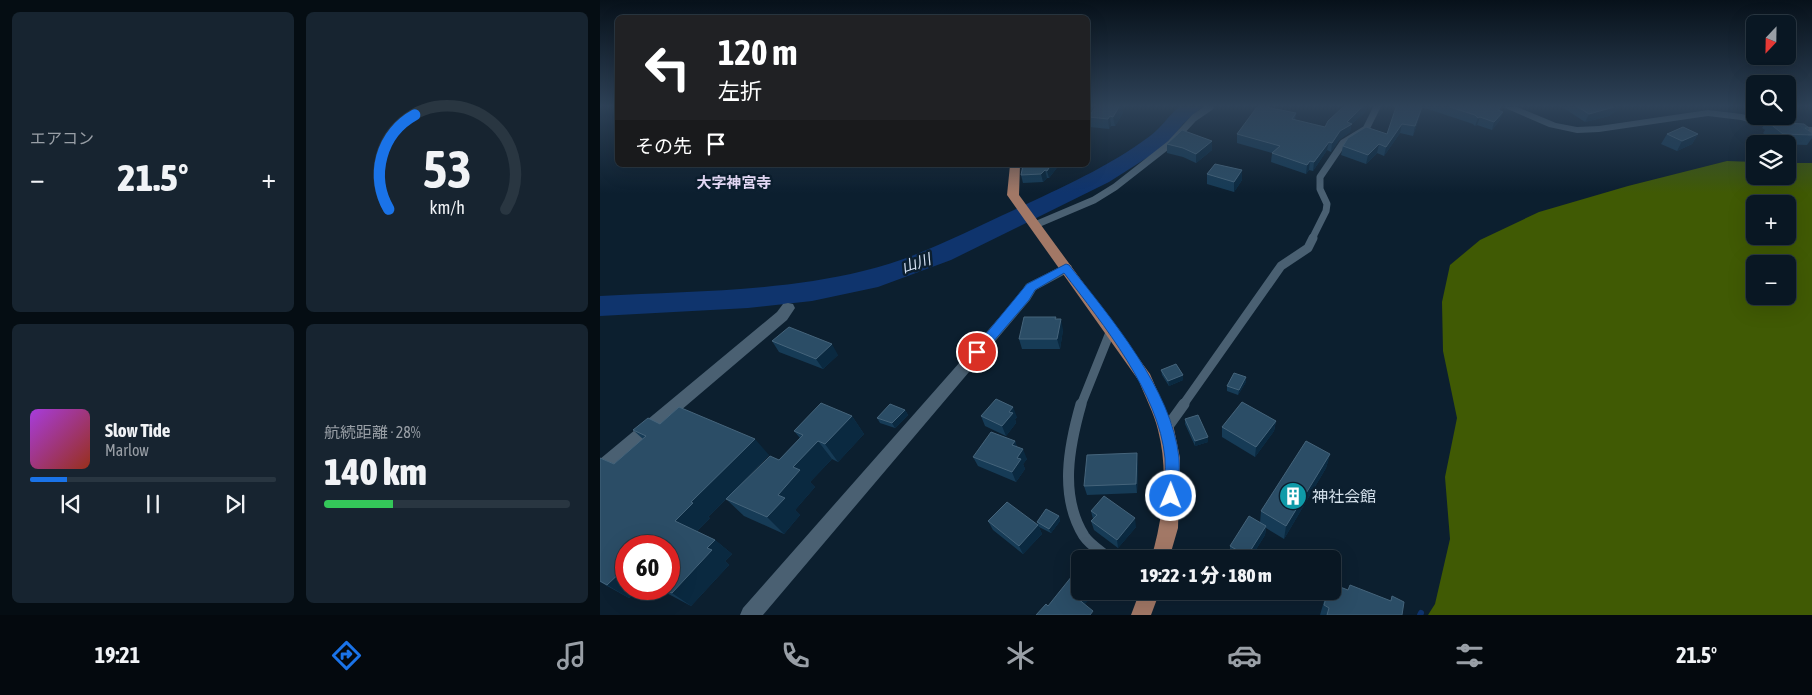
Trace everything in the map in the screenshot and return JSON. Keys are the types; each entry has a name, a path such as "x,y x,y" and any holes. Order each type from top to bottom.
{"main road":[{"path":"1015,167 1013,195 1145,378 1166,429 1172,458 1171,496 1169,528 1163,550"},
{"path":"1141,615 1147,600"}],"street":[{"path":"750,615 1025,297 1031,287 1066,268"},
{"path":"600,469 782,316 788,308"}],"lane":[{"path":"1034,223 1094,200 1115,187 1170,144 1178,136"},
{"path":"1166,429 1281,266 1308,248 1326,211 1327,204 1320,189 1320,177 1343,143 1355,136"},
{"path":"1099,550 1084,537 1071,510 1068,481 1075,426 1081,402 1111,330"}],"green space":[{"path":"1727,161 1746,162 1746,185 1796,185 1796,163 1812,163 1812,615 1428,615 1435,604 1450,539 1445,477 1457,418 1443,351 1442,302 1450,265 1480,240 1539,212 1628,186"}],"building":[{"path":"1176,136 1198,136 1212,141 1196,154 1167,144"},
{"path":"1243,136 1337,136 1332,143 1329,142 1314,162 1310,161 1307,165 1272,153 1280,146"},
{"path":"1352,136 1394,136 1386,147 1379,144 1368,155 1343,146"},
{"path":"1671,136 1694,136 1682,141"},
{"path":"1215,164 1242,170 1234,182 1207,174"},
{"path":"1023,167 1050,167 1041,174 1021,175"},
{"path":"1024,317 1056,317 1055,319 1061,319 1057,339 1019,339"},
{"path":"789,327 832,344 816,359 772,341"},
{"path":"1176,364 1183,375 1168,381 1161,370"},
{"path":"1234,373 1246,377 1239,390 1227,386"},
{"path":"996,399 1013,407 1009,412 1013,413 1002,426 981,416"},
{"path":"1242,402 1276,421 1256,447 1222,427"},
{"path":"821,403 852,416 825,444 818,441 793,467 800,470 778,495 785,498 767,517 726,499 770,456 779,460 803,435 794,431"},
{"path":"890,404 905,410 892,423 877,418"},
{"path":"679,407 755,439 691,502 693,503 675,521 715,540 707,548 712,550 680,584 680,535 615,535 615,577 607,585 600,581 600,458 614,464 646,436 633,430 648,418 660,424"},
{"path":"1198,415 1208,437 1195,441 1185,419"},
{"path":"991,432 1015,441 1012,445 1023,449 1017,458 1021,459 1012,472 973,457"},
{"name":"神社会館","path":"1306,441 1330,454 1286,526 1261,511"},
{"path":"1137,453 1136,484 1084,486 1087,455"},
{"path":"1104,496 1135,518 1117,540 1091,521 1097,515 1091,511"},
{"path":"1007,502 1038,525 1019,546 988,521"},
{"path":"1046,509 1059,516 1049,529 1037,522"},
{"path":"1249,516 1266,526 1251,550 1237,550 1230,546"},
{"path":"1071,577 1071,600 1079,600 1093,611 1090,615 1036,615 1046,604 1048,606"},
{"path":"1350,585 1391,601 1392,596 1404,602 1402,615 1327,615 1329,608 1324,605 1325,600 1341,600 1341,587 1348,590"}],"waterway":[{"name":"山川","path":"600,306 748,298 812,291 868,280 942,254 1101,177 1159,140 1163,136"}],"place":[{"name":"神社会館","path":"1293,496"}],"district":[{"name":"大字神宮寺","path":"734,182"}],"route":[{"path":"977,352 1025,297 1031,287 1066,268 1145,378 1166,429 1172,458 1171,496"}]}
